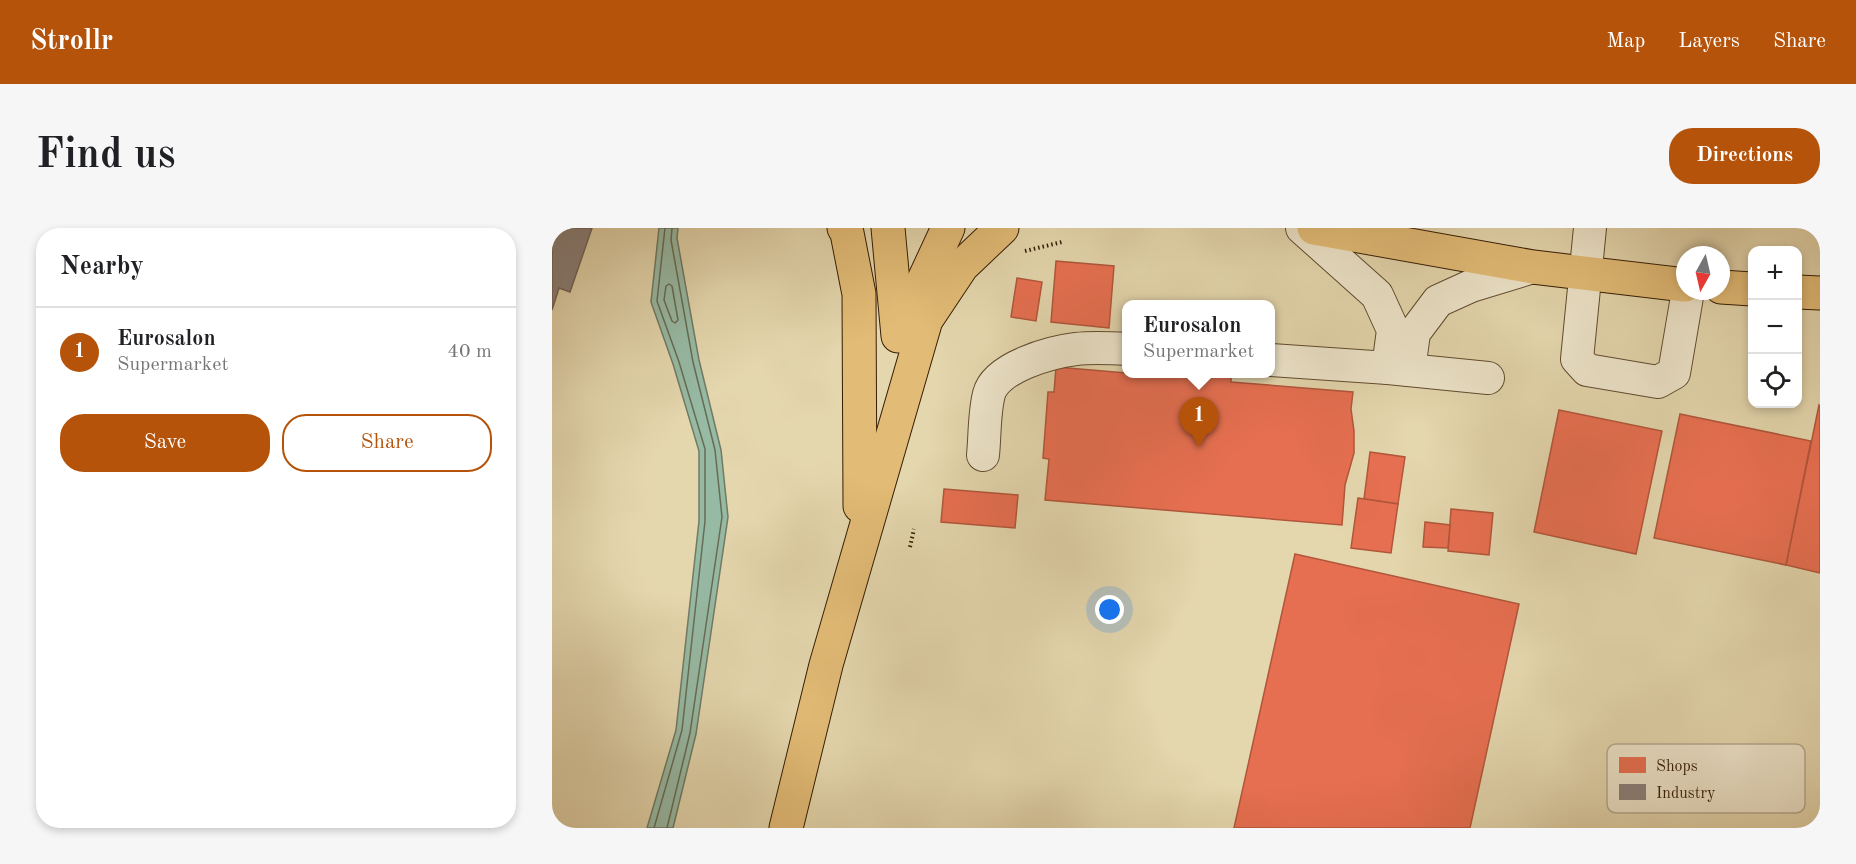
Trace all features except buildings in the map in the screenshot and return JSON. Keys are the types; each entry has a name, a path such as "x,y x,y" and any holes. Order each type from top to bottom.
{"main road":[{"path":"844,228 847,233 859,294 861,541"},
{"path":"888,228 898,336"},
{"path":"861,541 898,336 948,228"},
{"path":"1314,228 1533,267 1676,284"},
{"path":"786,828 826,665 926,320 963,266 1010,241"},
{"path":"1730,288 1748,289"}],"street":[{"path":"1302,228 1377,295 1393,330 1398,369"},
{"path":"1590,228 1577,359 1587,370 1658,382 1674,373 1686,300"},
{"path":"1398,369 1414,333 1438,301 1471,286 1533,267"},
{"path":"983,455 989,393 994,382 1002,375 1011,369 1064,351 1079,348 1122,350"},
{"path":"1275,360 1488,378"}],"path":[{"path":"1010,241 1062,242"},
{"path":"910,547 914,529"}],"water":[{"path":"659,228 678,228 677,238 699,360 721,450 728,517 696,734 673,828 647,828 676,730 699,521 699,451 673,364 651,302"}],"place":[{"name":"Eurosalon","path":"1199,447"}]}
